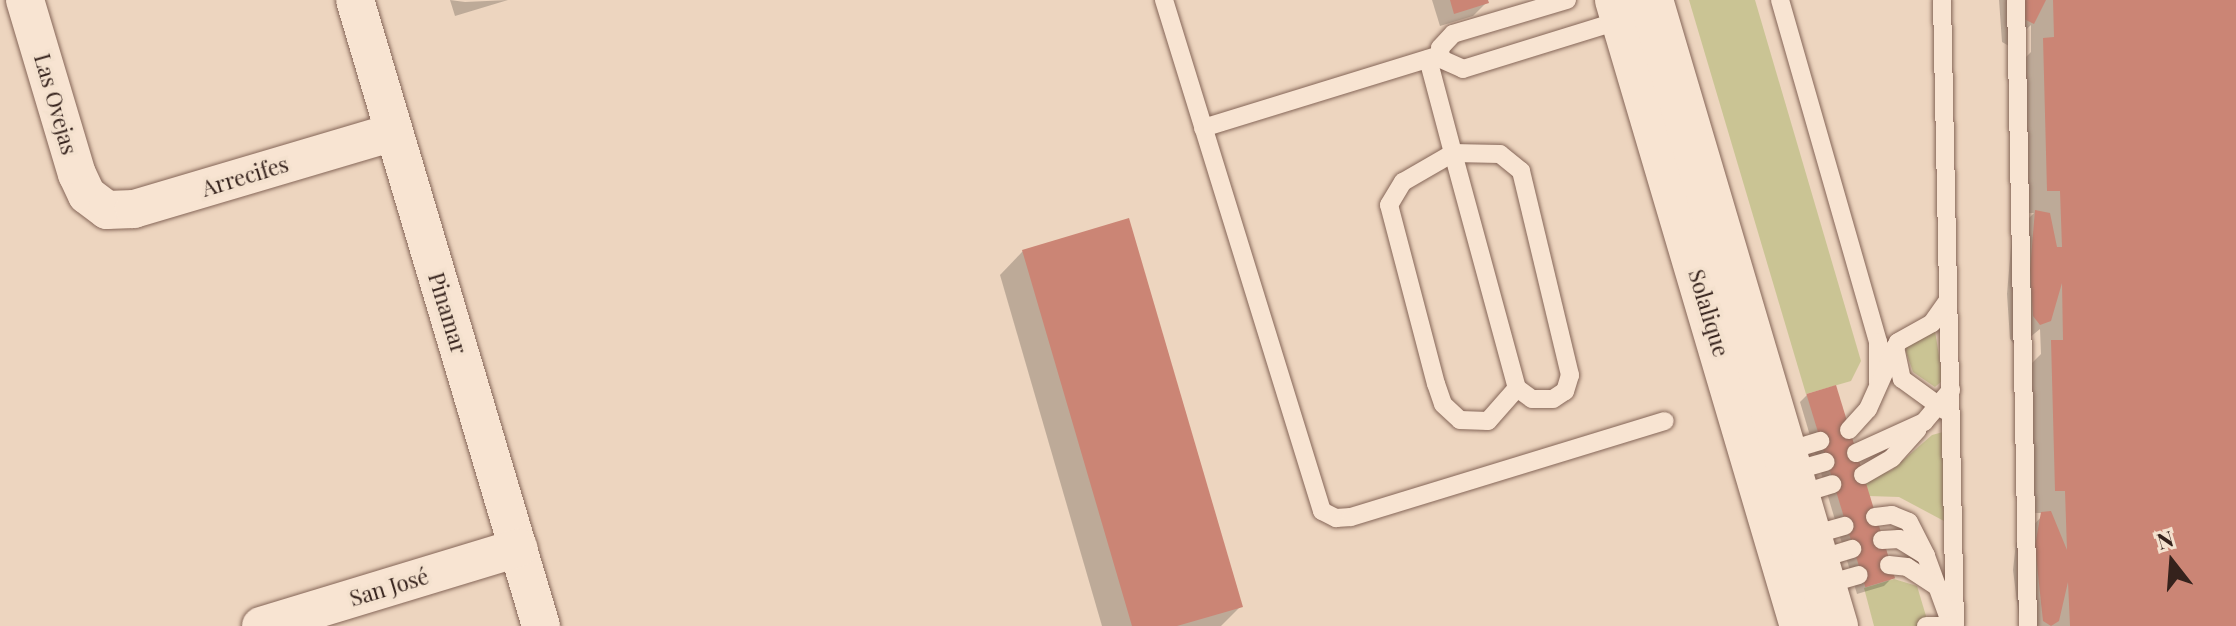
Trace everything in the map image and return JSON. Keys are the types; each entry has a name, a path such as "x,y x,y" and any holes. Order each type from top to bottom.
{"main road":[{"name":"Solalique","path":"1634,5 1808,468 1834,555 1836,626"},
{"name":"Solalique","path":"1634,5 1802,626"}],"street":[{"name":"Las Ovejas","path":"25,0 77,174 95,204"},
{"name":"Pinamar","path":"355,0 541,626"},
{"name":"Arrecifes","path":"95,204 107,210 134,209 394,132"},
{"name":"San José","path":"261,626 518,548"}],"lane":[{"path":"1164,0 1314,495 1329,516 1351,517 1665,421"},
{"path":"1203,128 1433,57 1453,34 1567,0"},
{"path":"1780,0 1878,342 1878,383"},
{"path":"1942,0 1948,300 1945,398 1952,421 1951,626"},
{"path":"2016,0 2028,626"},
{"path":"1433,57 1463,69 1634,5"},
{"path":"1433,57 1453,153 1517,388 1532,399 1553,399 1565,391 1570,375 1521,171 1500,154 1453,153 1403,182 1389,205 1443,404 1460,420 1488,421 1517,388"},
{"path":"1849,430 1868,409 1895,347 1932,323 1948,300"},
{"path":"1895,347 1902,379 1945,398"},
{"path":"1863,475 1892,458 1945,398"},
{"path":"1856,453 1924,422"},
{"path":"1875,517 1892,515 1909,522 1926,556 1951,626"},
{"path":"1882,540 1899,539 1926,556"},
{"path":"1889,565 1907,567 1938,587"},
{"path":"1926,626 1951,626"}],"shaded area":[{"path":"1689,0 1755,0 1861,361 1851,381 1806,394"},
{"path":"1935,331 1943,380 1935,387 1913,372 1906,345"},
{"path":"1943,432 1944,521 1899,497 1869,496 1864,481 1892,470 1932,435"},
{"path":"1894,579 1917,586 1929,626 1874,626 1864,588"}],"building":[{"path":"1450,0 1488,0 1489,3 1454,14"},
{"path":"2023,0 2046,0 2034,24 2024,19"},
{"path":"2053,0 2236,0 2236,626 2070,626 2068,582 2059,621 2051,626 2043,621 2035,546 2041,512 2051,511 2067,550 2065,491 2055,491 2051,340 2063,340 2062,283 2051,321 2040,325 2033,316 2030,270 2035,210 2050,213 2057,247 2062,247 2060,191 2047,191 2043,38 2054,37"},
{"path":"1129,218 1243,607 1177,626 1132,626 1022,250"},
{"path":"1836,385 1895,578 1865,587 1806,394"}]}
